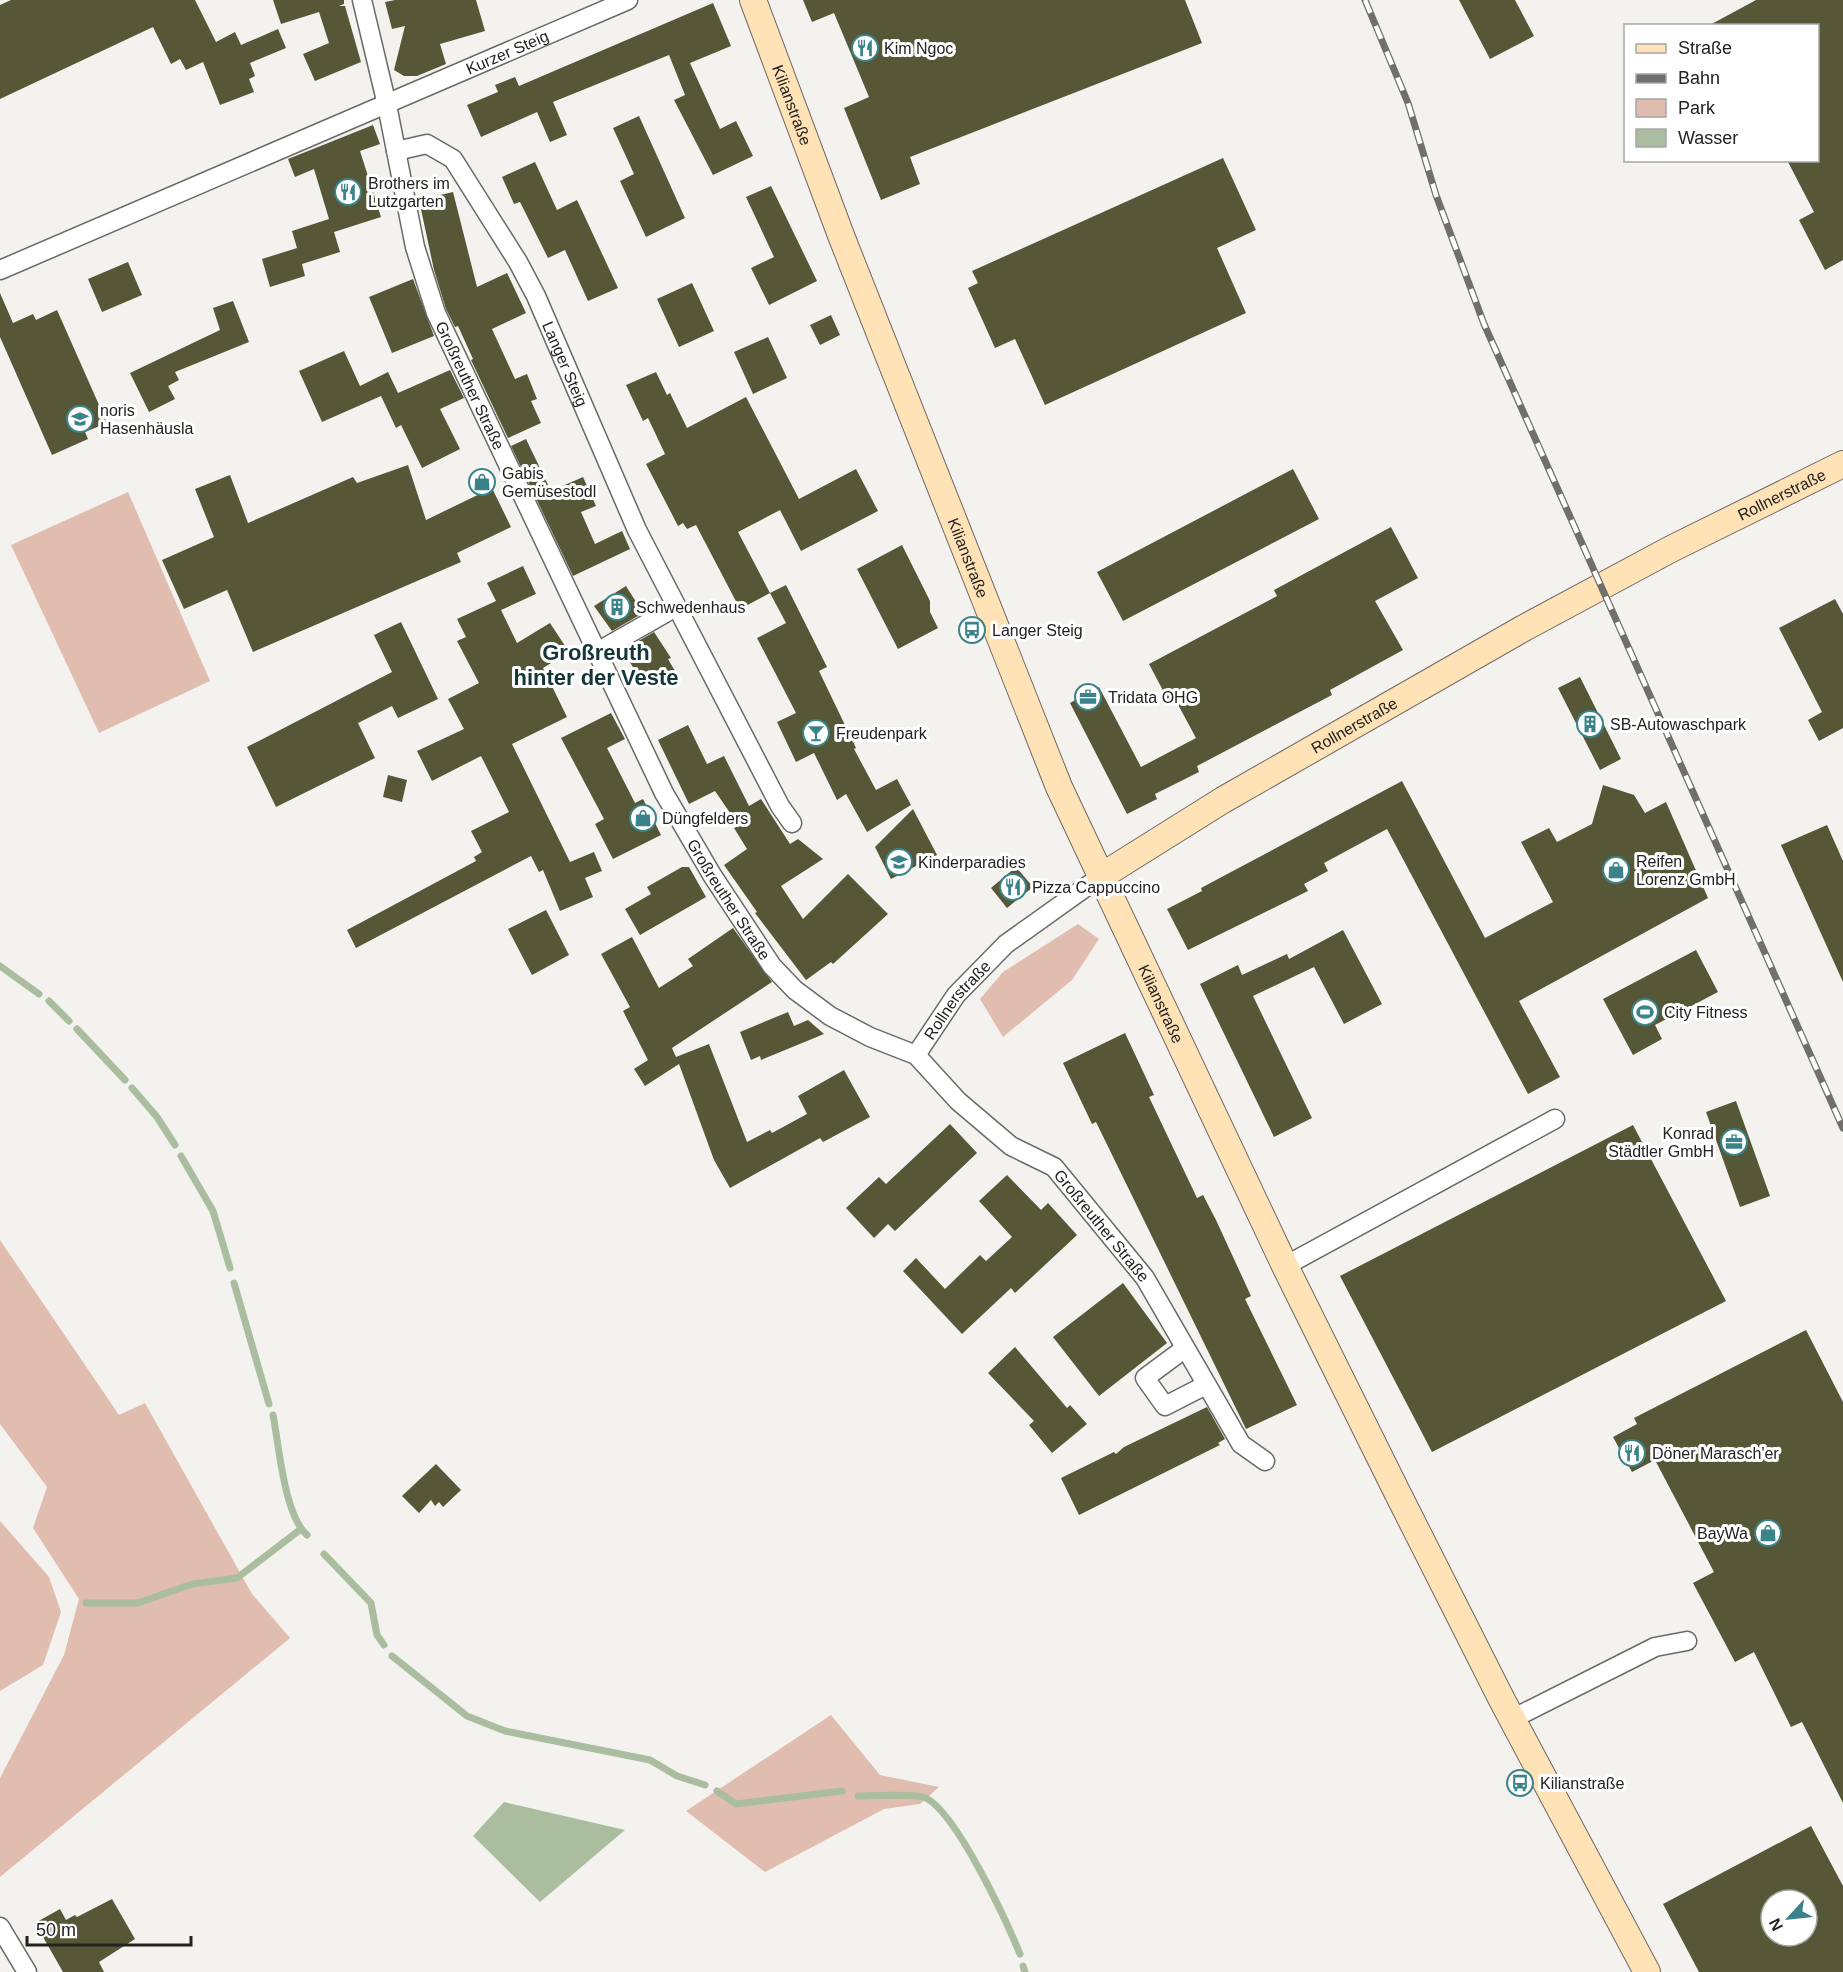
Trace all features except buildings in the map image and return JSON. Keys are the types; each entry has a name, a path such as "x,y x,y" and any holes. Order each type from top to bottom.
{"main road":[{"name":"Kilianstraße","path":"753,0 842,238 1031,719 1100,877 1285,1266 1512,1719 1647,1972"},
{"name":"Rollnerstraße","path":"1100,877 1223,800 1516,632 1671,549 1843,464"}],"street":[{"name":"Großreuther Straße","path":"362,0 387,105 415,247 436,313 664,792 712,875 772,966 795,990 830,1016 870,1037 916,1055 958,1101 1011,1146 1054,1167 1145,1278 1241,1444 1265,1461"},
{"name":"Kurzer Steig","path":"387,105 628,0"},
{"path":"0,270 387,105"},
{"name":"Langer Steig","path":"396,151 427,144 453,159 518,262 536,296 638,530 780,806 792,823"},
{"path":"597,652 676,607"},
{"name":"Rollnerstraße","path":"916,1055 956,995 1006,944 1100,877"},
{"path":"1285,1266 1555,1119"},
{"path":"1184,1349 1145,1378 1165,1406 1206,1385"},
{"path":"1512,1719 1655,1647 1687,1641"},
{"path":"0,1927 27,1972"}],"green space":[{"path":"128,492 210,681 99,733 11,545"},
{"path":"1078,924 1099,939 1072,980 1003,1037 980,999 1003,972"},
{"path":"0,1240 119,1415 145,1403 252,1594 290,1638 0,1877 0,1778 64,1655 79,1599 33,1528 47,1487 0,1424"},
{"path":"0,1521 49,1577 61,1612 43,1665 0,1691"},
{"path":"831,1715 880,1775 939,1787 920,1804 884,1809 765,1872 686,1811"}],"water":[{"path":"504,1802 625,1830 540,1902 473,1836"}],"waterway":[{"path":"0,966 39,994"},
{"path":"49,1001 69,1021"},
{"path":"77,1029 125,1080"},
{"path":"132,1088 157,1117 175,1145"},
{"path":"181,1156 213,1211 230,1268"},
{"path":"234,1283 269,1404"},
{"path":"273,1415 288,1496 299,1525 307,1535"},
{"path":"86,1603 138,1603 192,1584 237,1578 301,1529"},
{"path":"324,1554 371,1603 377,1635 384,1645"},
{"path":"392,1656 467,1716 505,1731 650,1760 677,1776 705,1785"},
{"path":"717,1791 736,1804 842,1791"},
{"path":"858,1796 921,1796 938,1808 966,1845 1020,1954"},
{"path":"1023,1966 1025,1972"}],"railway":[{"path":"1365,0 1408,103 1436,195 1484,324 1843,1128"}],"place":[{"name":"Kim Ngoc","path":"865,48"},
{"name":"Brothers im Lutzgarten","path":"348,192"},
{"name":"noris Hasenhäusla","path":"80,419"},
{"name":"Gabis Gemüsestodl","path":"482,482"},
{"name":"Schwedenhaus","path":"617,607"},
{"name":"Langer Steig","path":"972,630"},
{"name":"Tridata OHG","path":"1088,697"},
{"name":"SB-Autowaschpark","path":"1590,724"},
{"name":"Freudenpark","path":"816,733"},
{"name":"Düngfelders","path":"643,818"},
{"name":"Kinderparadies","path":"899,862"},
{"name":"Reifen Lorenz GmbH","path":"1616,870"},
{"name":"Pizza Cappuccino","path":"1013,887"},
{"name":"City Fitness","path":"1645,1012"},
{"name":"Konrad Städtler GmbH","path":"1734,1142"},
{"name":"Döner Marasch'er","path":"1632,1453"},
{"name":"BayWa","path":"1768,1533"},
{"name":"Kilianstraße","path":"1520,1783"}],"district":[{"name":"Großreuth hinter der Veste","path":"596,664"}]}
